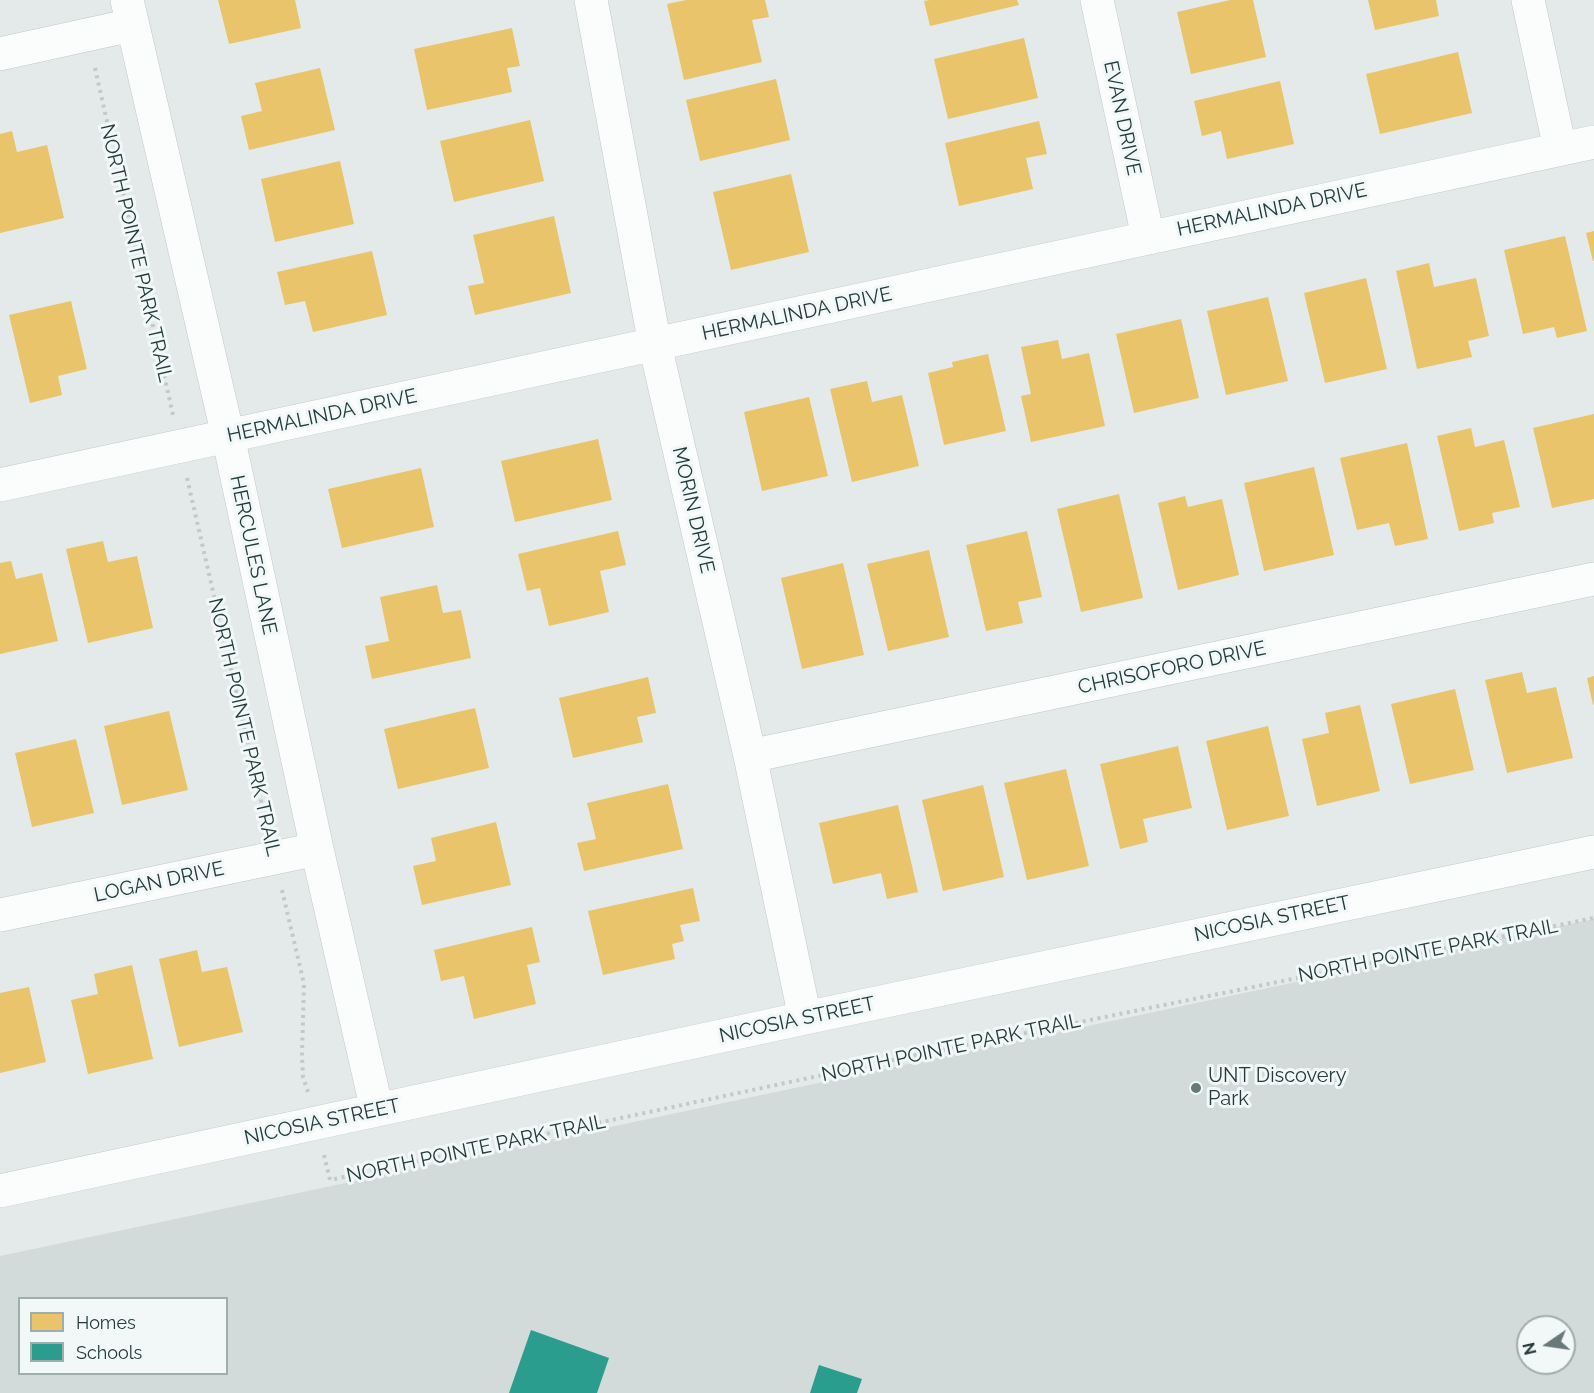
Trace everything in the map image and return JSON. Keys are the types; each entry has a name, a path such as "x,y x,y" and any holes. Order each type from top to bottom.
{"street":[{"name":"MORIN DRIVE","path":"591,0 655,345 750,756 804,1018"},
{"name":"EVAN DRIVE","path":"1097,0 1148,237"},
{"path":"1528,0 1560,149"},
{"path":"0,54 87,35 129,13"},
{"name":"HERCULES LANE","path":"129,13 228,436 317,849 377,1110"},
{"name":"HERMALINDA DRIVE","path":"0,485 1594,142"},
{"name":"CHRISOFORO DRIVE","path":"750,756 1594,579"},
{"name":"LOGAN DRIVE","path":"0,915 317,849"},
{"name":"NICOSIA STREET","path":"0,1191 804,1018 1594,852"}],"path":[{"name":"NORTH POINTE PARK TRAIL","path":"87,35 304,984 303,1077 330,1180 912,1056 1594,918"}],"shaded area":[{"name":"UNT Discovery Park","path":"1594,919 1594,1393 0,1393 0,1256"}],"building: Homes":[{"path":"218,0 295,0 301,28 229,44"},
{"path":"686,0 765,0 769,17 752,20 762,62 684,80 667,4"},
{"path":"1017,0 1019,5 930,26 924,1"},
{"path":"1230,0 1253,0 1266,57 1191,74 1177,12"},
{"path":"1368,0 1436,0 1439,16 1375,30"},
{"path":"512,28 520,66 507,68 512,92 427,110 414,49"},
{"path":"1024,38 1038,98 948,119 934,59"},
{"path":"1458,52 1472,113 1380,134 1366,74"},
{"path":"320,68 335,130 249,150 241,116 262,111 255,83"},
{"path":"776,79 790,140 700,161 686,100"},
{"path":"1280,81 1294,144 1227,159 1221,131 1202,136 1194,101"},
{"path":"530,120 544,181 454,202 440,141"},
{"path":"1039,121 1047,154 1026,158 1033,189 959,206 945,143"},
{"path":"12,131 17,152 47,145 64,218 0,233 0,134"},
{"path":"340,161 354,224 275,242 261,179"},
{"path":"791,174 809,252 731,270 713,192"},
{"path":"554,216 571,293 475,315 468,286 484,283 473,235"},
{"path":"1594,231 1594,261 1593,261 1586,233"},
{"path":"1565,236 1587,331 1557,338 1554,327 1523,334 1504,250"},
{"path":"372,251 387,315 313,332 305,301 285,305 277,272"},
{"path":"1429,263 1434,287 1476,278 1489,336 1468,341 1472,357 1417,369 1396,271"},
{"path":"1366,278 1387,369 1325,383 1304,293"},
{"path":"1268,297 1288,381 1226,395 1207,311"},
{"path":"71,301 87,369 58,376 62,395 30,403 9,315"},
{"path":"1181,319 1199,398 1134,413 1116,334"},
{"path":"1058,340 1062,359 1089,353 1105,426 1031,442 1021,396 1031,394 1021,347"},
{"path":"988,354 1006,431 944,445 928,373 953,367 952,362"},
{"path":"867,381 872,402 902,395 919,466 852,482 830,389"},
{"path":"809,397 828,476 762,491 744,412"},
{"path":"1594,414 1594,499 1552,508 1533,428"},
{"path":"1471,428 1475,447 1504,440 1520,507 1492,513 1494,523 1459,531 1437,436"},
{"path":"598,439 612,500 515,522 501,461"},
{"path":"1407,443 1428,539 1395,546 1389,523 1357,530 1340,458"},
{"path":"1314,467 1334,555 1264,571 1244,483"},
{"path":"421,468 434,527 342,548 328,489"},
{"path":"1119,494 1143,598 1081,612 1057,509"},
{"path":"1185,496 1188,507 1222,499 1239,575 1178,590 1158,503"},
{"path":"618,531 626,565 600,571 609,612 549,626 540,588 527,591 518,554"},
{"path":"1027,531 1042,597 1018,602 1023,623 986,631 966,545"},
{"path":"103,541 108,562 137,556 153,628 88,643 66,549"},
{"path":"929,550 949,637 888,651 867,564"},
{"path":"11,561 16,579 42,573 58,641 0,654 0,563"},
{"path":"843,563 864,655 802,669 781,578"},
{"path":"437,585 443,613 461,610 471,658 372,679 365,646 389,641 380,597"},
{"path":"1522,672 1527,693 1556,687 1573,758 1507,773 1485,680"},
{"path":"1594,676 1594,704 1593,705 1587,678"},
{"path":"648,677 656,713 637,717 643,742 573,758 559,698"},
{"path":"1455,689 1474,770 1410,784 1391,704"},
{"path":"1360,705 1380,791 1317,806 1302,739 1329,733 1325,713"},
{"path":"475,708 489,768 398,789 384,729"},
{"path":"169,711 188,790 122,805 104,726"},
{"path":"1268,726 1289,816 1227,830 1206,741"},
{"path":"76,739 94,813 32,827 15,753"},
{"path":"1178,746 1192,808 1143,819 1148,842 1120,849 1100,764"},
{"path":"1066,769 1089,866 1027,880 1004,783"},
{"path":"668,784 683,849 584,871 577,843 596,839 587,803"},
{"path":"983,785 1004,877 943,891 922,800"},
{"path":"898,805 918,892 887,899 881,873 833,884 819,823"},
{"path":"496,822 511,885 422,905 413,866 436,861 431,838"},
{"path":"693,888 700,921 680,925 684,941 672,944 675,959 603,975 588,911"},
{"path":"532,927 540,962 527,965 536,1004 474,1019 464,976 441,981 434,950"},
{"path":"197,950 202,972 227,967 243,1032 179,1047 159,959"},
{"path":"132,965 153,1059 88,1074 71,1000 98,994 94,974"},
{"path":"29,987 46,1062 0,1073 0,993"}],"building: Schools":[{"path":"531,1330 609,1358 597,1393 509,1393"},
{"path":"819,1365 862,1379 857,1393 810,1393"}],"place":[{"name":"UNT Discovery Park","path":"1196,1088"}]}
